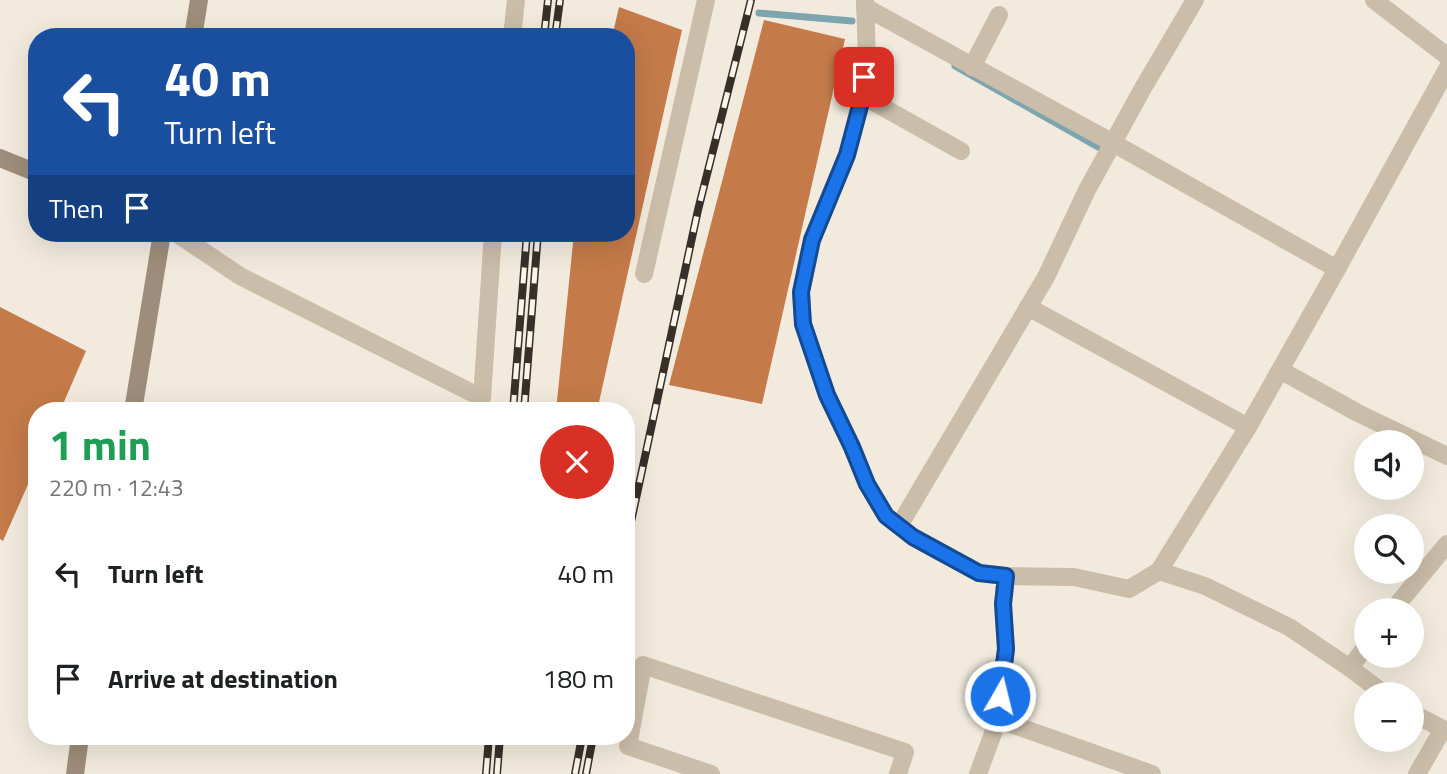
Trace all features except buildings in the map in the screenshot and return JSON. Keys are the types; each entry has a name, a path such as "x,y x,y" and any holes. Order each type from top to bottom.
{"main road":[{"path":"194,28 199,0"},
{"path":"0,158 28,169"},
{"path":"134,402 160,242"},
{"path":"75,774 79,745"}],"street":[{"path":"513,28 516,0"},
{"path":"644,274 706,0"},
{"path":"900,526 1046,277 1087,190 1195,0"},
{"path":"1374,0 1447,56"},
{"path":"865,4 1337,270"},
{"path":"865,4 867,59 861,95 847,155 812,240 801,292 803,324 827,395 867,484 886,516 913,537 979,573 1074,577 1129,589 1159,571 1248,427 1447,69"},
{"path":"972,66 999,15"},
{"path":"861,95 961,152"},
{"path":"189,242 240,276 482,398 492,242"},
{"path":"1028,307 1248,427"},
{"path":"1280,370 1447,456"},
{"path":"1403,598 1447,544"},
{"path":"1159,571 1205,586 1289,627 1369,682"},
{"path":"978,774 997,719 1006,649 1003,604 1006,576"},
{"path":"1350,668 1354,663"},
{"path":"635,708 643,665 905,752 898,774"},
{"path":"997,719 1152,774"},
{"path":"1416,774 1445,730 1424,719"},
{"path":"628,745 711,774"}],"waterway":[{"path":"759,13 852,21"},
{"path":"955,66 1098,147"}],"railway":[{"path":"545,28 548,0"},
{"path":"556,28 560,0"},
{"path":"635,503 698,210 751,0"},
{"path":"514,402 526,242"},
{"path":"525,402 537,242"},
{"path":"486,774 488,745"},
{"path":"497,774 499,745"},
{"path":"575,774 580,745"},
{"path":"586,774 591,745"}],"route":[{"path":"864,77 860,106 847,155 812,240 801,292 803,324 827,395 867,484 886,516 913,537 979,573 1006,576 1003,604 1006,649 1000,696"}]}
